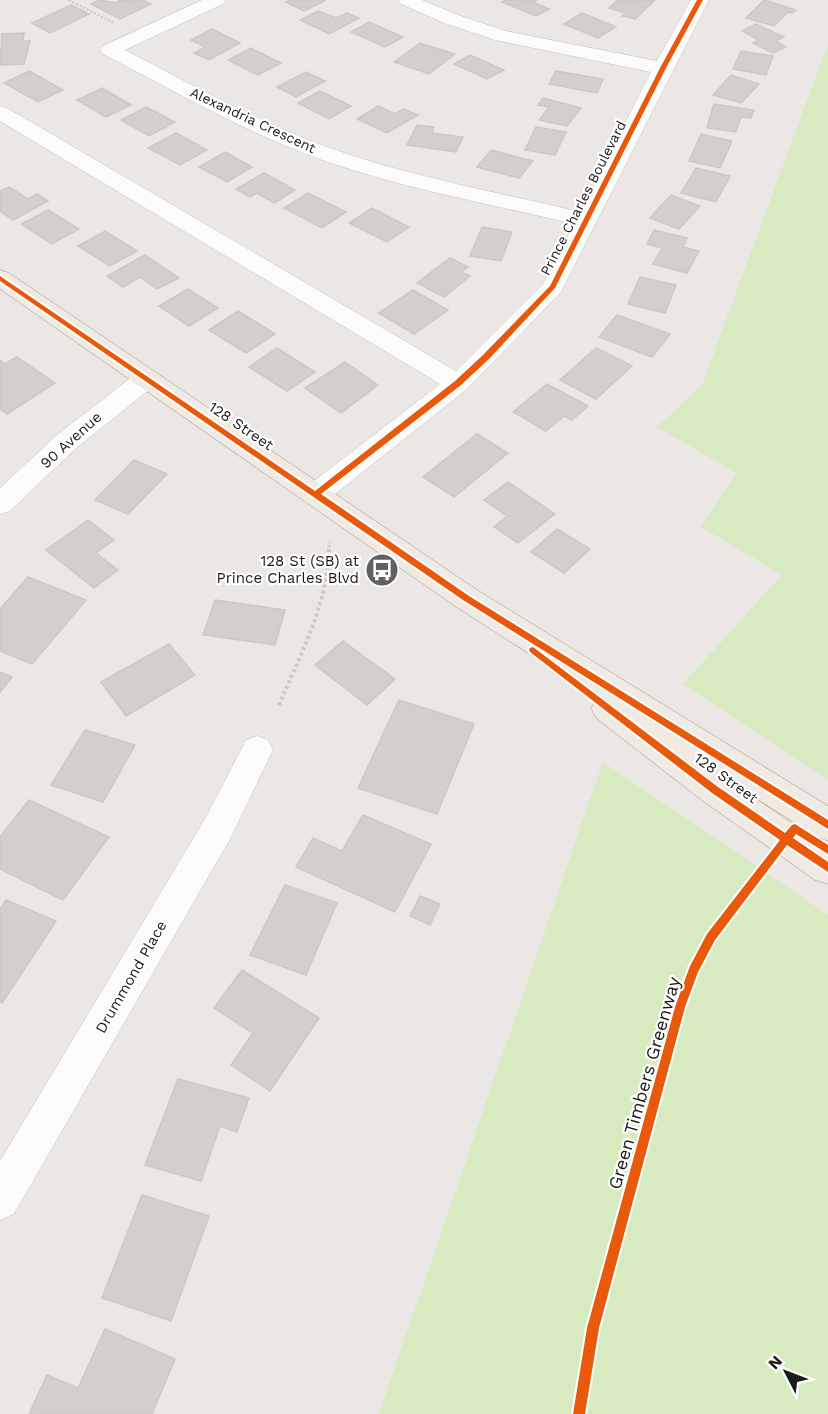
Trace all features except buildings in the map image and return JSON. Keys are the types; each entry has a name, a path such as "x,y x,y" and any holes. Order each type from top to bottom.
{"main road":[{"name":"128 Street","path":"0,278 466,598 828,825"},
{"name":"128 Street","path":"466,598 715,790 828,868"}],"street":[{"name":"Alexandria Crescent","path":"217,0 110,50 254,124 299,144 364,167 587,220"},
{"path":"407,0 451,19 502,36 663,68"},
{"name":"Prince Charles Boulevard","path":"315,495 458,383 553,288 663,68 700,0"},
{"path":"0,112 458,383"},
{"name":"90 Avenue","path":"0,504 66,442 146,379"},
{"name":"Drummond Place","path":"0,1200 218,828 257,750"}],"path":[{"path":"69,0 119,26"},
{"path":"279,705 314,620 330,560 329,542"}],"green space":[{"path":"828,44 828,780 683,684 782,575 701,527 737,473 657,427 702,385"},
{"path":"603,762 828,915 828,1414 379,1414"}],"cycle path":[{"path":"315,495 458,383 553,287 663,68 700,0"},
{"path":"0,278 466,598 828,825"},
{"path":"533,650 715,790 828,868"},
{"name":"Green Timbers Greenway","path":"579,1414 593,1328 680,1007 694,970 711,937 795,828 828,850"}],"place":[{"name":"128 St (SB) at Prince Charles Blvd","path":"382,570"}]}
